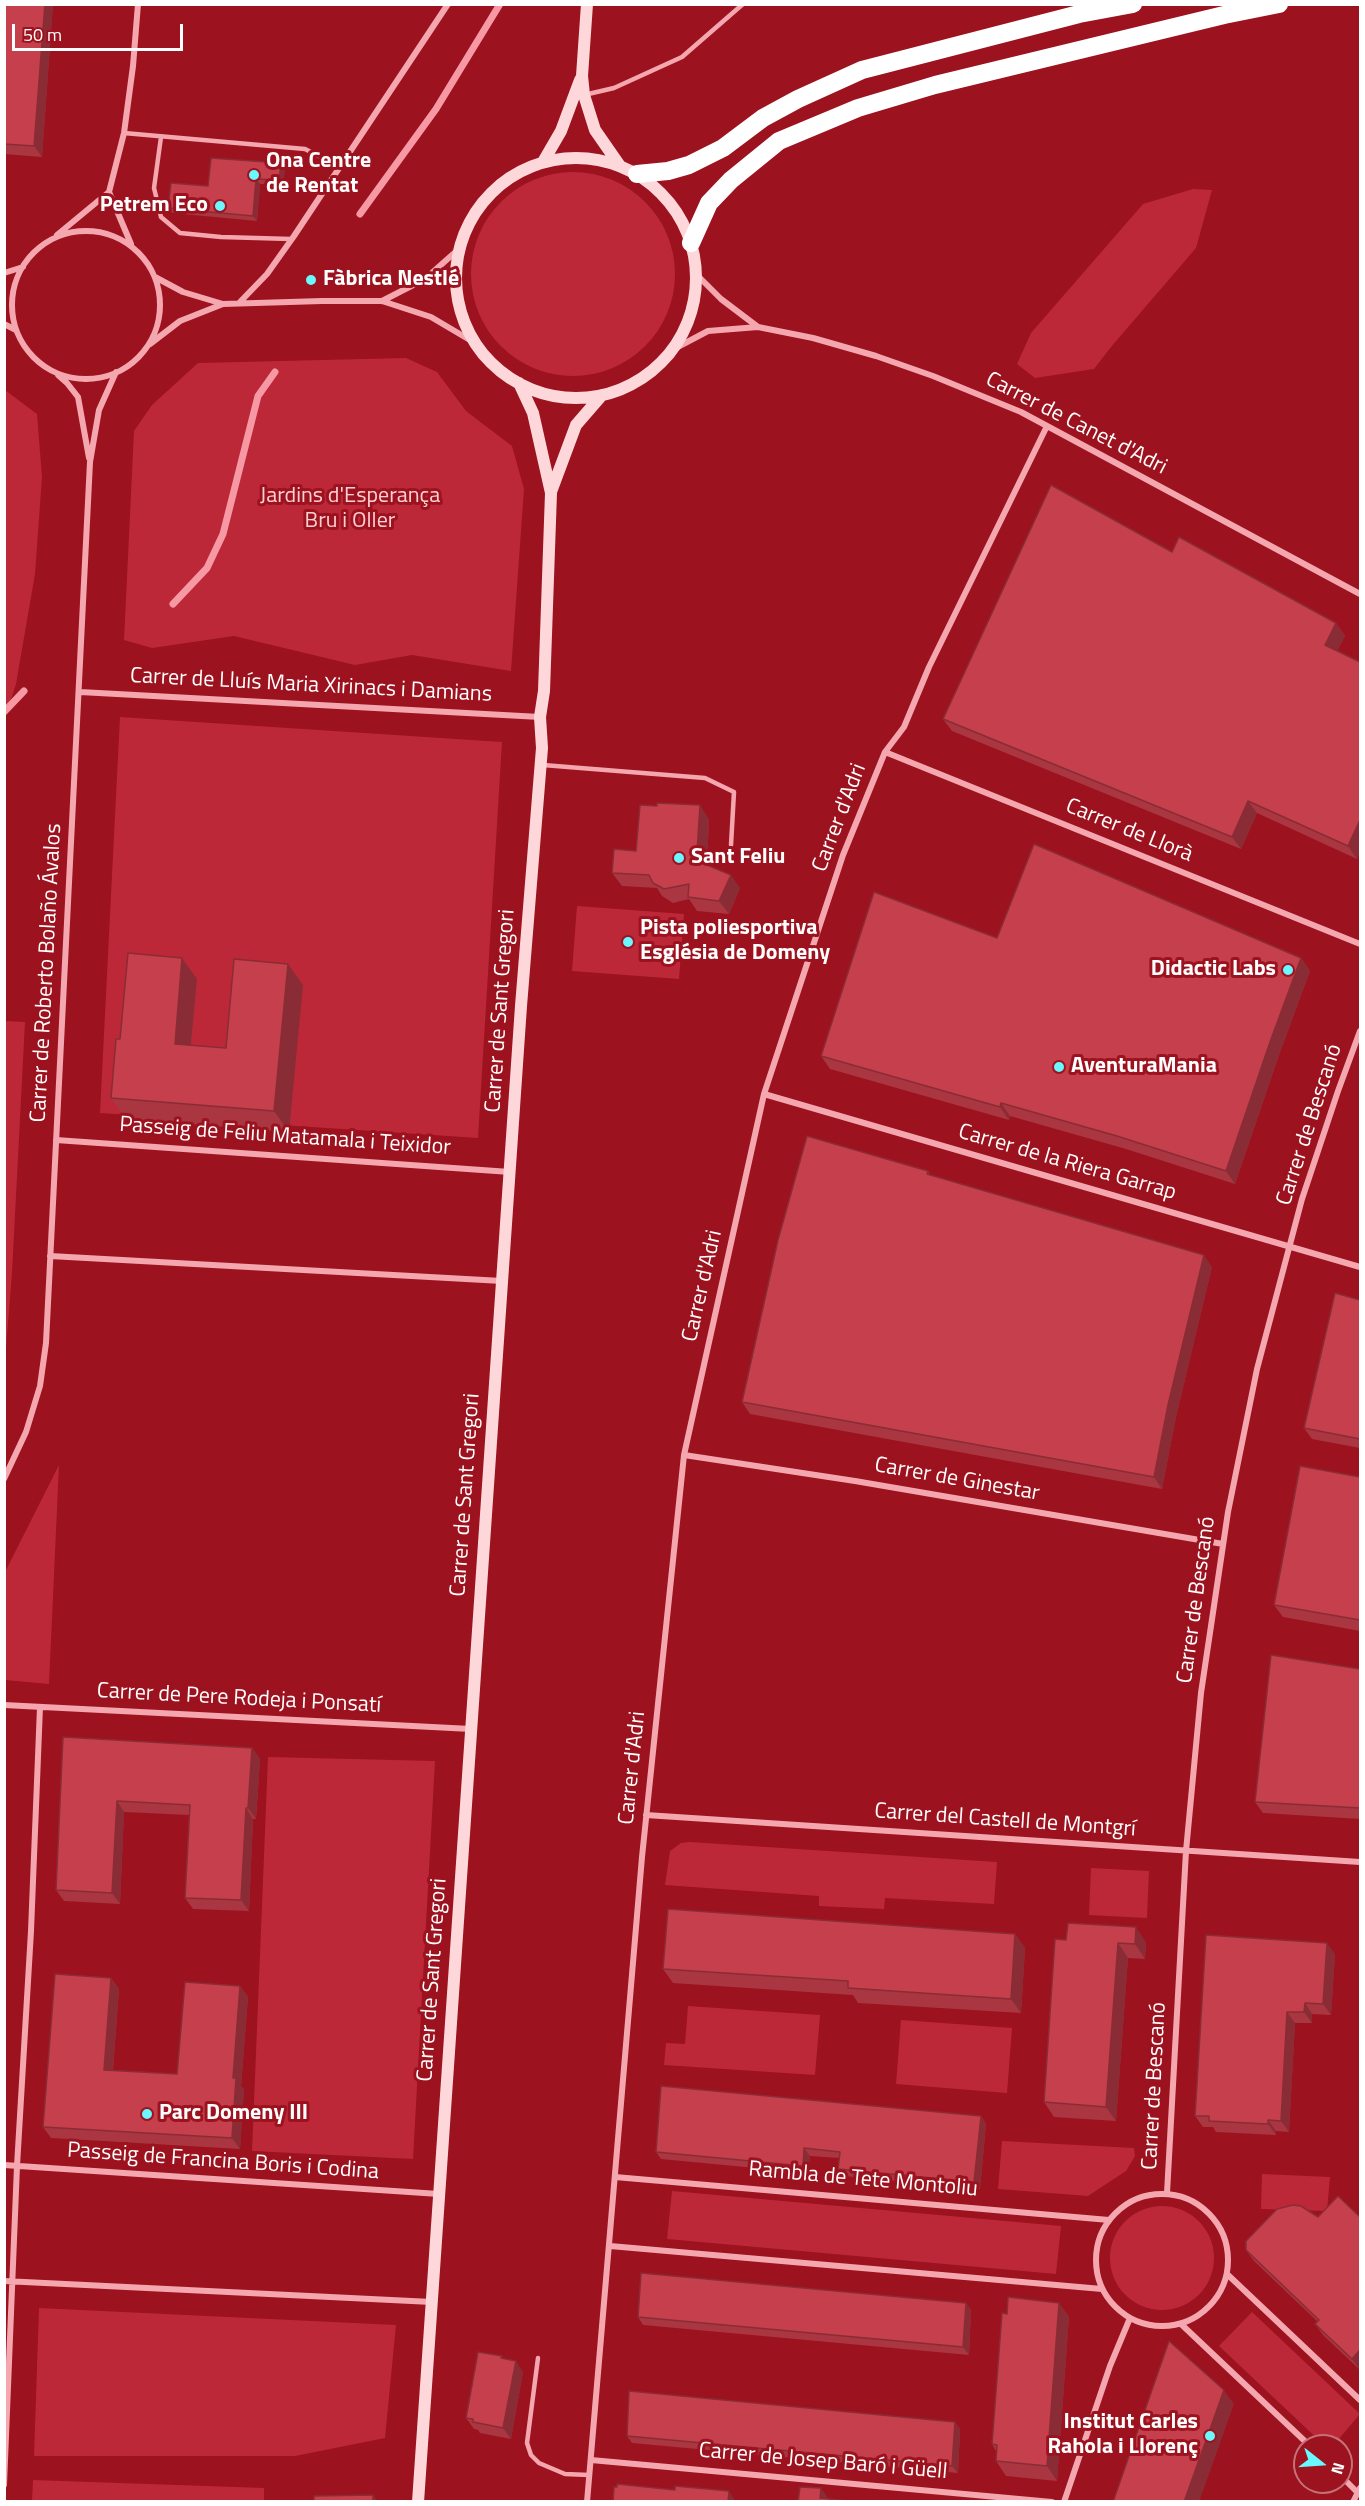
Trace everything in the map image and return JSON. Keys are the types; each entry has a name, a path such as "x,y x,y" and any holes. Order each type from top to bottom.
{"highway":[{"path":"1079,14 1104,4"},
{"path":"629,170 668,171 689,165 723,148 763,118 798,99 862,70 1079,14 1133,4"},
{"path":"691,243 709,203 731,180 779,141 858,108 946,82 1224,15 1279,4"}],"main road":[{"path":"587,4 582,76 584,95 595,130 629,170 655,187 682,222 691,243 696,274 695,292 688,318 672,350 638,380 602,395 581,398 539,392 519,383 495,366 475,342 466,325 458,297 457,267 460,248 469,224 490,194 509,178 543,162 565,158 588,158 629,170"},
{"path":"543,162 561,131 582,76"},
{"name":"Carrer de Sant Gregori","path":"418,2502 540,765 540,717 544,691 551,493 533,413 519,383"},
{"name":"Carrer de Sant Gregori","path":"551,493 576,425 602,395"}],"street":[{"path":"138,4 124,133 109,192 36,251 22,267 15,284 12,303 16,330 30,353 50,369 68,377 88,379 116,372 134,361 147,346 180,321 223,304 240,302 382,301 431,317 475,342"},
{"path":"240,302 267,273 291,239 448,4"},
{"path":"109,192 131,246"},
{"path":"53,238 73,232 93,231 113,236 131,246 145,260 158,288 159,312 153,335 147,346"},
{"path":"382,301 425,279 460,248"},
{"path":"4,273 22,267"},
{"name":"Carrer de Canet d'Adri","path":"696,274 721,299 758,327"},
{"path":"154,276 183,292 223,304"},
{"path":"4,324 16,330"},
{"name":"Carrer de Canet d'Adri","path":"672,350 708,331 758,327 813,338 876,356 972,391 1047,426 1360,594"},
{"name":"Carrer de Roberto Bolaño Ávalos","path":"50,369 67,383 78,397 90,462"},
{"name":"Carrer de Roberto Bolaño Ávalos","path":"4,1479 26,1432 40,1386 46,1343 90,462 99,410 116,372"},
{"name":"Carrer d'Adri","path":"587,2502 646,1815 684,1455 764,1094 843,855 885,752 904,727 934,656 1047,426"},
{"name":"Carrer de Lluís Maria Xirinacs i Damians","path":"80,692 540,717"},
{"name":"Carrer de Llorà","path":"885,752 1360,944"},
{"name":"Carrer de Bescanó","path":"1167,2193 1186,1851 1201,1693 1223,1544 1257,1370 1302,1199 1360,1031"},
{"name":"Carrer de la Riera Garrap","path":"764,1094 1360,1267"},
{"name":"Passeig de Feliu Matamala i Teixidor","path":"56,1140 511,1172"},
{"path":"50,1256 503,1281"},
{"name":"Carrer de Ginestar","path":"684,1455 855,1480 1223,1544"},
{"name":"Carrer de Pere Rodeja i Ponsatí","path":"4,1705 471,1729"},
{"path":"4,2485 40,1707"},
{"name":"Carrer del Castell de Montgrí","path":"646,1815 1360,1862"},
{"name":"Passeig de Francina Boris i Codina","path":"4,2165 439,2194"},
{"name":"Rambla de Tete Montoliu","path":"615,2176 1108,2220"},
{"path":"1167,2193 1195,2201 1213,2216 1224,2236 1229,2258 1227,2274 1218,2295 1202,2313 1181,2324 1161,2326 1130,2318 1116,2308 1102,2289 1096,2268 1098,2240 1108,2220 1127,2203 1144,2195 1167,2193"},
{"path":"610,2246 1102,2289"},
{"path":"1227,2274 1360,2400"},
{"path":"4,2281 432,2302"},
{"path":"1064,2502 1110,2366 1130,2318"},
{"path":"1181,2324 1297,2434"},
{"name":"Carrer de Josep Baró i Güell","path":"591,2460 1052,2502"},
{"path":"1353,2502 1359,2490"}],"lane":[{"path":"584,95 614,88 682,57 743,4"},
{"path":"124,133 305,149 340,167"},
{"path":"161,137 154,188 161,217 180,233 291,239"},
{"path":"540,765 705,778 734,792 731,845"},
{"path":"538,2358 527,2444 531,2455 539,2463 565,2474 589,2475"}],"green space":[{"path":"563,172 583,172 603,176 621,184 638,195 652,209 671,244 675,274 671,304 663,322 652,339 638,353 603,372 583,376 563,376 543,372 525,364 508,353 494,339 475,304 471,284 471,264 475,244 483,226 494,209 508,195 543,176"},
{"path":"1193,189 1212,190 1196,248 1094,369 1035,378 1017,364 1031,333 1143,204"},
{"name":"Jardins d'Esperança Bru i Oller","path":"406,358 437,372 466,411 512,446 524,489 511,671 412,655 355,665 234,636 152,648 124,640 134,431 152,405 198,363"},
{"path":"5,390 37,414 42,477 35,574 16,684 5,717"},
{"path":"120,717 502,742 478,1138 100,1113"},
{"name":"Pista poliesportiva Església de Domeny","path":"577,906 684,914 679,979 572,971"},
{"path":"5,1021 25,1022 12,1273 5,1361"},
{"path":"59,1465 49,1684 5,1680 5,1572"},
{"path":"268,1757 435,1761 413,2159 252,2151"},
{"path":"681,1843 997,1862 994,1904 885,1898 884,1909 819,1906 819,1896 665,1885 670,1851"},
{"path":"1091,1868 1149,1871 1147,1918 1089,1915"},
{"path":"688,2006 820,2015 815,2075 664,2065 666,2043 685,2044"},
{"path":"901,2020 1012,2028 1007,2093 896,2084"},
{"path":"1002,2141 1134,2148 1135,2156 1126,2171 1088,2196 998,2189"},
{"path":"1262,2174 1330,2177 1327,2211 1261,2209"},
{"path":"672,2191 1061,2226 1056,2274 667,2239"},
{"path":"1162,2206 1182,2210 1199,2221 1210,2238 1214,2258 1210,2278 1199,2295 1182,2306 1162,2310 1142,2306 1125,2295 1114,2278 1110,2258 1114,2238 1125,2221 1142,2210"},
{"path":"39,2308 396,2325 385,2438 295,2456 34,2456"},
{"path":"1252,2312 1360,2414 1343,2434 1312,2434 1219,2346"},
{"path":"33,2480 264,2488 264,2501 32,2501"}],"building":[{"path":"4,4 45,4 34,146 4,144"},
{"path":"211,158 281,163 279,180 256,179 253,216 168,208 171,183 208,186"},
{"path":"1051,485 1172,552 1179,537 1336,623 1325,645 1360,662 1360,820 1348,846 1248,801 1232,837 943,719"},
{"path":"657,803 700,805 697,853 707,865 731,875 719,901 688,897 689,884 664,889 653,883 649,875 612,873 614,849 636,851 640,805 657,806"},
{"path":"1034,844 1301,958 1226,1171 1117,1136 1001,1103 1000,1107 821,1056 874,892 997,938"},
{"path":"128,953 182,958 175,1044 226,1048 234,959 288,964 274,1111 111,1098 116,1039 120,1039"},
{"path":"807,1136 928,1171 927,1174 1204,1255 1168,1405 1154,1477 742,1402 778,1240"},
{"path":"1335,1293 1360,1300 1360,1439 1304,1428"},
{"path":"1300,1466 1360,1477 1360,1620 1274,1605"},
{"path":"1271,1655 1360,1669 1360,1808 1255,1802"},
{"path":"63,1737 252,1748 241,1900 185,1898 190,1805 117,1801 112,1893 56,1890"},
{"path":"668,1909 1015,1934 1011,1999 848,1988 848,1981 663,1969"},
{"path":"1068,1923 1136,1927 1135,1944 1118,1943 1106,2107 1044,2102 1055,1939 1066,1940"},
{"path":"1206,1935 1327,1943 1323,2004 1305,2003 1304,2012 1287,2012 1281,2121 1268,2120 1268,2124 1209,2121 1209,2116 1195,2116"},
{"path":"55,1974 111,1978 104,2070 177,2074 185,1982 240,1986 233,2078 236,2078 232,2138 43,2127"},
{"path":"661,2086 981,2116 974,2182 838,2169 840,2152 804,2148 803,2166 656,2152"},
{"path":"1338,2196 1360,2217 1360,2350 1352,2359 1315,2324 1319,2320 1246,2250 1246,2241 1277,2209 1293,2205 1301,2206 1318,2217"},
{"path":"641,2273 966,2303 963,2347 638,2317"},
{"path":"1008,2297 1059,2303 1047,2466 996,2461 997,2445 992,2444 1002,2313 1007,2314"},
{"path":"1169,2341 1224,2390 1184,2502 1113,2502"},
{"path":"478,2352 516,2361 503,2428 473,2422 473,2419 466,2418"},
{"path":"629,2391 955,2422 952,2466 627,2436"},
{"path":"617,2484 675,2490 675,2486 729,2491 728,2502 613,2502 614,2487 617,2487"},
{"path":"800,2487 821,2488 820,2498 858,2502 798,2502"},
{"path":"373,2495 373,2502 314,2502 314,2496"}],"waterway":[{"path":"360,214 436,109 500,4"},
{"path":"173,604 207,568 223,534 258,396 275,372"},
{"path":"4,712 24,691"}],"place":[{"name":"Ona Centre de Rentat","path":"254,175"},
{"name":"Petrem Eco","path":"220,206"},
{"name":"Fàbrica Nestlé","path":"311,280"},
{"name":"Sant Feliu","path":"679,858"},
{"name":"Pista poliesportiva Església de Domeny","path":"628,942"},
{"name":"Didactic Labs","path":"1288,970"},
{"name":"AventuraMania","path":"1059,1067"},
{"name":"Parc Domeny III","path":"147,2114"},
{"name":"Institut Carles Rahola i Llorenç","path":"1210,2436"}]}
